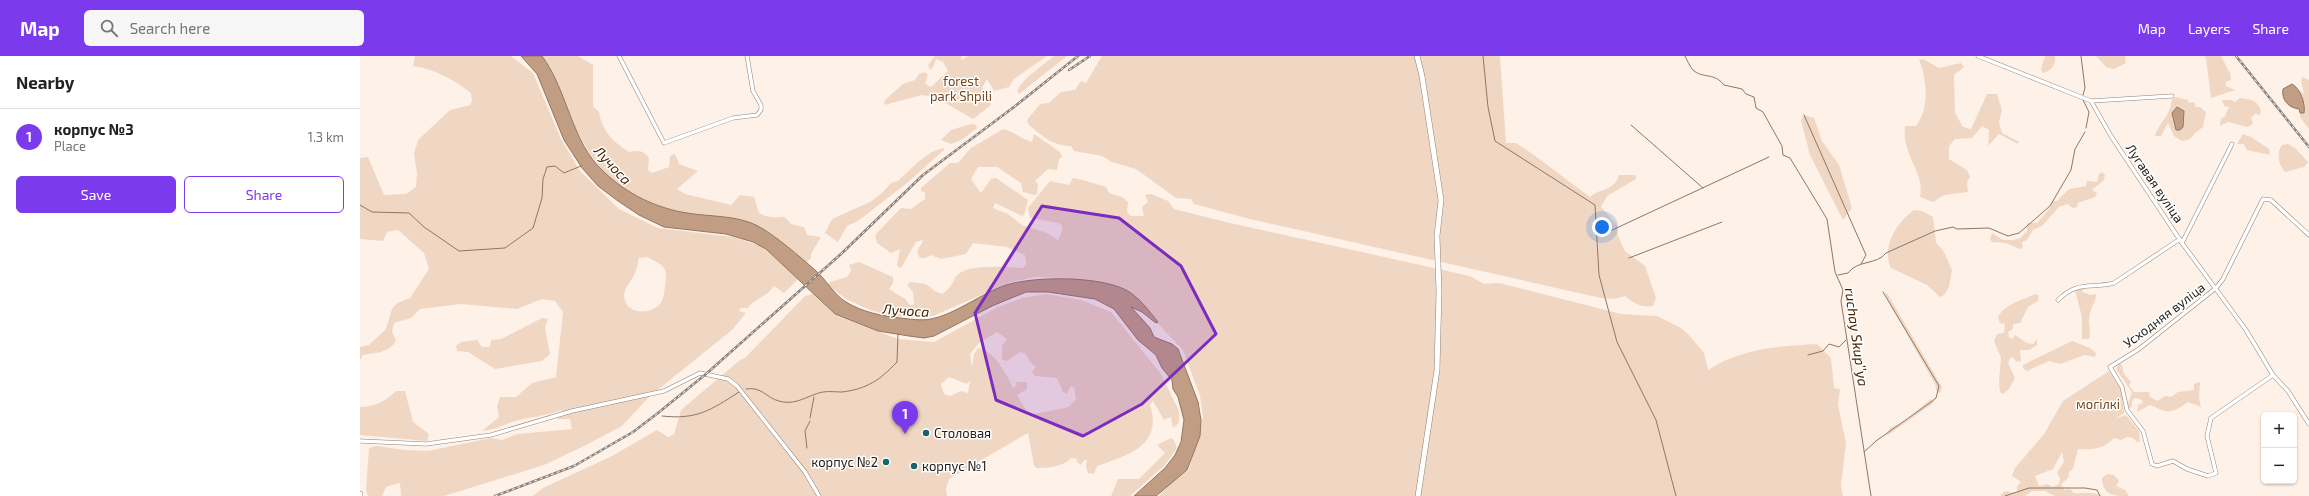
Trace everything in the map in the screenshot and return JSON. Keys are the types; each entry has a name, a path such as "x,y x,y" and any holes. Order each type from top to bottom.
{"street":[{"path":"619,56 664,142 733,118 757,115 762,110 761,105 753,91 747,56"},
{"path":"1417,56 1422,76 1441,200 1437,236 1439,290 1437,370 1418,496"},
{"path":"1978,56 2091,102 2172,96"},
{"name":"Лугавая вуліца","path":"2091,102 2111,136 2124,153 2181,241 2246,330 2273,375 2288,391 2309,424"},
{"path":"2058,300 2068,290 2080,285 2103,285 2114,283 2181,241 2232,144"},
{"name":"Усходняя вуліца","path":"2273,375 2211,418 2207,436 2216,473 2208,476 2187,469 2172,461 2157,466 2152,464 2143,431 2127,410 2122,387 2110,367 2139,349 2216,288 2263,199 2271,200 2309,235"},
{"path":"360,441 426,444 491,435 572,411 664,391 694,374 704,373 728,380 737,386 805,472 820,496"}],"highlighted area":[{"path":"1042,206 1119,218 1181,266 1216,334 1142,404 1083,436 996,400 975,313"}],"green space":[{"path":"415,56 511,56 533,73 561,139 580,171 619,209 658,228 733,237 763,247 799,278 784,293 774,286 768,293 748,308 741,308 739,311 746,313 732,330 650,396 622,426 584,446 544,465 444,496 401,496 400,483 386,487 382,496 368,496 366,490 369,448 376,446 405,450 428,451 491,438 502,440 517,434 572,429 570,419 557,419 562,410 550,414 518,420 494,429 482,431 499,417 497,406 500,397 516,397 532,383 556,377 563,312 555,301 542,299 517,309 461,304 420,309 411,318 394,323 392,332 396,341 393,345 381,352 363,355 360,360 360,347 369,345 386,329 392,309 397,303 410,298 429,269 424,253 398,230 387,232 383,241 360,239 360,158 368,157 384,195 406,194 416,187 417,173 414,154 418,140 450,110 470,105 472,101 471,93 458,84 437,72 413,66","holes":["647,257 664,267 666,274 664,293 660,304 655,308 638,311 628,306 624,295 635,273 639,258"]},
{"path":"542,56 578,56 593,65 593,106 599,112 603,125 613,140 629,152 640,151 647,155 649,158 648,170 652,173 669,167 670,156 675,154 679,164 698,171 677,189 685,194 731,205 740,195 754,197 759,213 770,217 784,217 791,224 804,227 807,235 821,237 811,254 811,258 806,263 758,226 744,221 686,213 658,206 635,196 618,184 602,171 589,152 573,124 550,67"},
{"name":"forest park Shpili","path":"935,56 961,56 962,60 968,56 1047,56 1014,79 1009,87 994,91 987,79 982,88 990,97 991,105 973,119 935,97 922,95 884,105 885,100 903,84 915,80 919,74 925,72 928,75 925,84 931,87 948,71 943,62 936,59 930,70 928,65"},
{"path":"1054,56 1067,56 1019,94 1017,91 1021,84"},
{"path":"1102,56 1500,56 1506,143 1516,143 1590,197 1614,184 1619,175 1635,175 1636,179 1607,196 1601,207 1617,225 1618,236 1625,251 1645,266 1656,298 1653,306 1638,304 1625,296 1615,299 1601,298 1250,219 1194,204 1191,199 1176,198 1136,169 1112,162 1102,156 1074,151 1071,146 1060,145 1047,139 1029,125 1027,120 1040,104 1049,103 1061,92 1075,90 1081,81 1086,83"},
{"path":"2045,56 2055,56 2055,62 2048,71 2043,73 2041,69"},
{"path":"2096,56 2125,56 2126,63 2114,69 2106,67"},
{"path":"2204,56 2221,56 2230,73 2231,80 2226,82 2226,86 2235,90 2211,98 2206,58"},
{"path":"1923,59 1939,68 1961,63 1964,67 1954,75 1955,113 1963,127 1971,129 1987,94 1997,94 2002,110 1999,122 2002,133 2019,142 2018,144 1999,134 1988,146 1989,130 1982,126 1972,138 1955,139 1949,146 1949,159 1967,170 1970,177 1967,182 1968,192 1944,195 1933,202 1920,197 1920,180 1906,146 1905,136 1905,126 1916,126 1924,111 1926,94 1924,76 1919,60"},
{"path":"2303,77 2309,80 2309,129 2300,117 2300,113 2304,113 2305,104 2298,89 2304,94 2301,80"},
{"path":"2176,97 2188,100 2189,103 2195,102 2195,107 2200,107 2206,112 2203,127 2190,139 2182,141 2174,136 2168,123 2161,136 2155,136 2159,126 2167,115 2172,99"},
{"path":"2240,98 2255,102 2261,110 2260,115 2255,114 2251,118 2253,124 2247,127 2228,122 2220,126 2221,119 2225,116 2229,107 2224,106 2222,100 2231,100 2235,102"},
{"path":"1804,115 1814,118 1822,141 1839,165 1852,208 1843,220 1810,155 1801,120"},
{"path":"971,124 976,125 977,128 963,139 951,144 941,140 951,130"},
{"path":"1003,129 1032,142 1034,134 1060,152 1062,157 1059,159 1057,170 1048,169 1035,181 1038,184 1037,194 1034,195 1023,192 1021,183 997,167 978,167 971,179 981,193 991,179 996,178 1028,200 1024,215 1022,216 995,203 993,208 1008,214 1022,225 1047,233 1058,240 1062,231 1062,226 1059,223 1030,218 1028,208 1050,181 1069,185 1073,178 1106,187 1109,193 1122,197 1128,202 1127,212 1131,216 1144,216 1142,207 1148,202 1145,195 1151,194 1168,201 1174,209 1226,222 1470,276 1484,284 1499,283 1621,314 1657,316 1681,328 1688,334 1704,353 1708,370 1734,357 1747,353 1775,347 1817,344 1831,358 1834,388 1840,389 1838,405 1846,443 1841,486 1843,496 1159,496 1171,483 1189,470 1203,417 1200,396 1183,350 1128,292 1097,282 1065,278 1036,277 1011,282 933,316 915,317 892,316 870,310 846,299 828,285 830,282 847,277 851,271 849,265 859,262 893,277 893,283 889,289 905,299 910,305 914,304 913,292 907,285 910,282 926,284 942,294 949,288 957,275 966,270 981,267 1023,268 1026,264 1025,255 1007,247 973,243 966,254 941,259 931,255 925,258 920,258 918,255 918,250 923,240 916,242 901,268 897,266 900,249 891,253 877,243 875,235 901,208 911,209 925,199 925,192 921,191 921,188 950,163 958,163 971,148"},
{"path":"2243,134 2251,137 2269,149 2270,155 2247,150 2244,144 2237,144"},
{"path":"2288,144 2295,148 2308,162 2304,167 2285,172 2279,162 2278,155 2282,145"},
{"path":"943,148 945,149 907,183 858,221 847,226 838,242 825,233 832,219 870,202 881,194 891,183 898,181 919,161 932,152"},
{"path":"2102,172 2105,175 2104,180 2092,190 2097,193 2095,197 2078,203 2077,207 2073,208 2067,204 2059,207 2042,226 2033,230 2027,240 2022,242 2023,248 2019,249 2006,243 1992,242 1990,239 1992,233 2003,240 2020,238 2027,231 2027,223 2037,223 2050,208 2052,201 2057,201 2069,189 2086,186 2087,181 2097,182 2099,174"},
{"path":"1914,210 1922,211 1933,217 1936,243 1943,250 1952,270 1949,287 1944,295 1940,297 1927,285 1891,268 1888,260 1889,244 1892,236 1902,221"},
{"path":"2084,288 2082,292 2091,295 2096,294 2089,316 2089,339 2082,339 2082,317 2075,290"},
{"path":"1887,293 1942,387 1940,393 1937,392 1935,384 1887,299 1885,294"},
{"path":"813,294 835,315 898,339 934,342 998,307 1022,298 1047,294 1081,300 1111,312 1161,374 1179,411 1179,423 1173,428 1171,417 1164,420 1153,401 1150,405 1153,419 1152,430 1147,439 1140,447 1131,453 1097,466 1094,474 1088,473 1086,466 1087,460 1084,460 1081,465 1077,462 1077,459 1071,458 1060,465 1036,468 1034,465 1028,433 949,479 946,489 947,496 533,496 543,488 612,456 657,430 668,437 674,434 681,410 740,360 745,358 805,296","holes":["997,332 1007,339 1002,346 1002,360 1007,361 1020,352 1026,354 1030,362 1036,367 1032,372 1035,376 1057,378 1063,392 1067,394 1070,387 1074,387 1076,399 1069,407 1029,415 1017,395 1027,389 1027,382 1017,382 1014,389 1000,364 990,354 978,348 974,354 972,367 970,354 979,343","949,377 967,384 970,380 968,393 961,391 950,396 944,394 941,384"]},
{"path":"2036,294 2039,296 2038,301 2028,307 2020,323 2013,324 2013,329 2008,332 2009,337 2012,339 2015,335 2027,343 2033,344 2037,339 2037,345 2029,350 2020,350 2021,361 2017,362 2012,357 2010,358 2008,363 2015,378 2009,389 2003,394 2000,392 1999,381 2001,358 1994,341 1997,334 2004,333 2005,324 2000,323 1998,317 2009,306"},
{"path":"542,318 548,319 545,328 550,354 542,361 495,369 468,352 457,351 456,346 461,342 477,340 482,347 490,347 491,340 501,339"},
{"path":"2072,341 2090,348 2096,353 2095,357 2085,355 2060,364 2049,361 2027,371 2023,368 2023,365"},
{"path":"2119,363 2122,365 2124,374 2131,382 2129,385 2134,392 2150,392 2149,396 2157,401 2165,396 2171,397 2178,392 2194,390 2194,384 2200,382 2199,398 2201,407 2188,402 2174,411 2162,410 2150,405 2137,412 2138,405 2143,403 2142,400 2135,398 2132,401 2132,407 2129,408 2128,404 2132,392 2116,369"},
{"name":"могілкі","path":"2109,371 2121,388 2124,413 2115,419 2126,415 2139,431 2140,441 2137,442 2133,438 2127,437 2121,440 2114,438 2102,447 2078,449 2073,469 2069,472 2068,478 2061,484 2064,490 2070,489 2074,493 2092,493 2103,496 2055,496 2045,491 2032,491 2025,496 2000,496 2005,491 2015,493 2017,491 2017,486 2021,482 2012,476 2015,468 2044,434 2063,401","holes":["2062,452 2064,462 2057,472 2060,479 2059,484 2053,487 2047,484 2039,486 2035,476 2053,469"]},
{"path":"396,391 405,391 413,422 429,434 427,441 360,435 360,407 380,403"},
{"path":"1931,399 1934,401 1932,404 1886,435 1891,427 1902,423"},
{"path":"1171,438 1174,440 1177,448 1165,465 1130,496 1111,496 1118,479 1139,479 1165,453 1157,445"},
{"path":"2107,474 2114,475 2119,481 2116,486 2125,490 2129,496 2119,496 2107,492 2102,478"}],"shaded area":[{"path":"521,56 542,56 558,85 584,146 593,160 604,172 622,187 642,199 664,208 687,213 733,218 750,222 758,226 809,264 842,299 859,308 886,316 927,320 940,317 959,309 987,293 1006,285 1018,282 1050,279 1100,282 1114,285 1131,293 1144,304 1158,322 1156,323 1142,312 1131,307 1150,328 1154,337 1172,344 1178,349 1198,402 1201,420 1200,436 1187,470 1156,496 1134,496 1165,468 1175,455 1181,442 1184,420 1178,397 1173,389 1172,380 1162,368 1156,355 1138,340 1114,309 1095,299 1048,292 1026,292 992,306 934,336 924,338 878,331 835,314 766,249 753,242 726,234 664,227 639,215 598,186 582,168 564,140 537,74"},
{"path":"2292,84 2298,89 2302,97 2304,113 2300,113 2299,109 2286,103 2283,97 2283,89"},
{"path":"2177,107 2184,111 2183,127 2180,130 2176,130 2172,113"}],"waterway":[{"path":"1483,56 1488,107 1495,141 1595,205 1599,275 1617,342 1656,420 1676,496"},
{"name":"ruchay Skup’’ya","path":"1685,56 1692,69 1697,73 1716,78 1724,85 1742,89 1746,94 1754,97 1756,108 1763,112 1782,146 1783,155 1790,158 1827,219 1835,272 1843,290 1841,301 1871,496"},
{"path":"2081,56 2085,88 2083,95"},
{"path":"2083,100 2089,112 2086,128"},
{"path":"1804,115 1866,255 1861,264"},
{"path":"1631,125 1703,188"},
{"path":"1838,275 1848,273 1856,266 1878,259 1886,253 1935,231 1953,227 1957,229 1989,228 2008,236 2019,233 2050,206 2071,170 2075,149 2085,132"},
{"path":"1608,232 1769,157"},
{"path":"360,205 372,212 409,213 424,227 459,251 505,248 533,228 542,198 543,179 547,167 555,166 564,173 581,166"},
{"path":"1629,258 1722,222"},
{"path":"1864,452 1876,441 1936,398 1939,386 1883,292"},
{"path":"746,389 756,389 775,400 785,402 796,401 823,392 842,392 859,389 879,379 897,362 898,334"},
{"path":"1808,355 1823,351 1829,344 1839,347 1846,340"},
{"path":"662,416 674,417 694,415 712,409 739,392"},
{"path":"810,418 814,397"},
{"path":"807,448 805,431 810,421"},
{"path":"2005,496 2029,488 2085,488 2097,490 2100,496"}],"railway":[{"path":"495,496 574,466 633,432 706,374 841,254 923,175 1014,107 1078,56"},
{"path":"1069,70 1090,56"},
{"path":"2236,56 2309,147"}],"place":[{"name":"Столовая","path":"926,433"},
{"name":"корпус №3","path":"905,434"},
{"name":"корпус №2","path":"886,462"},
{"name":"корпус №1","path":"914,466"}],"water label":[{"name":"Лучоса","path":"613,165"},
{"name":"Лучоса","path":"906,310"}]}
